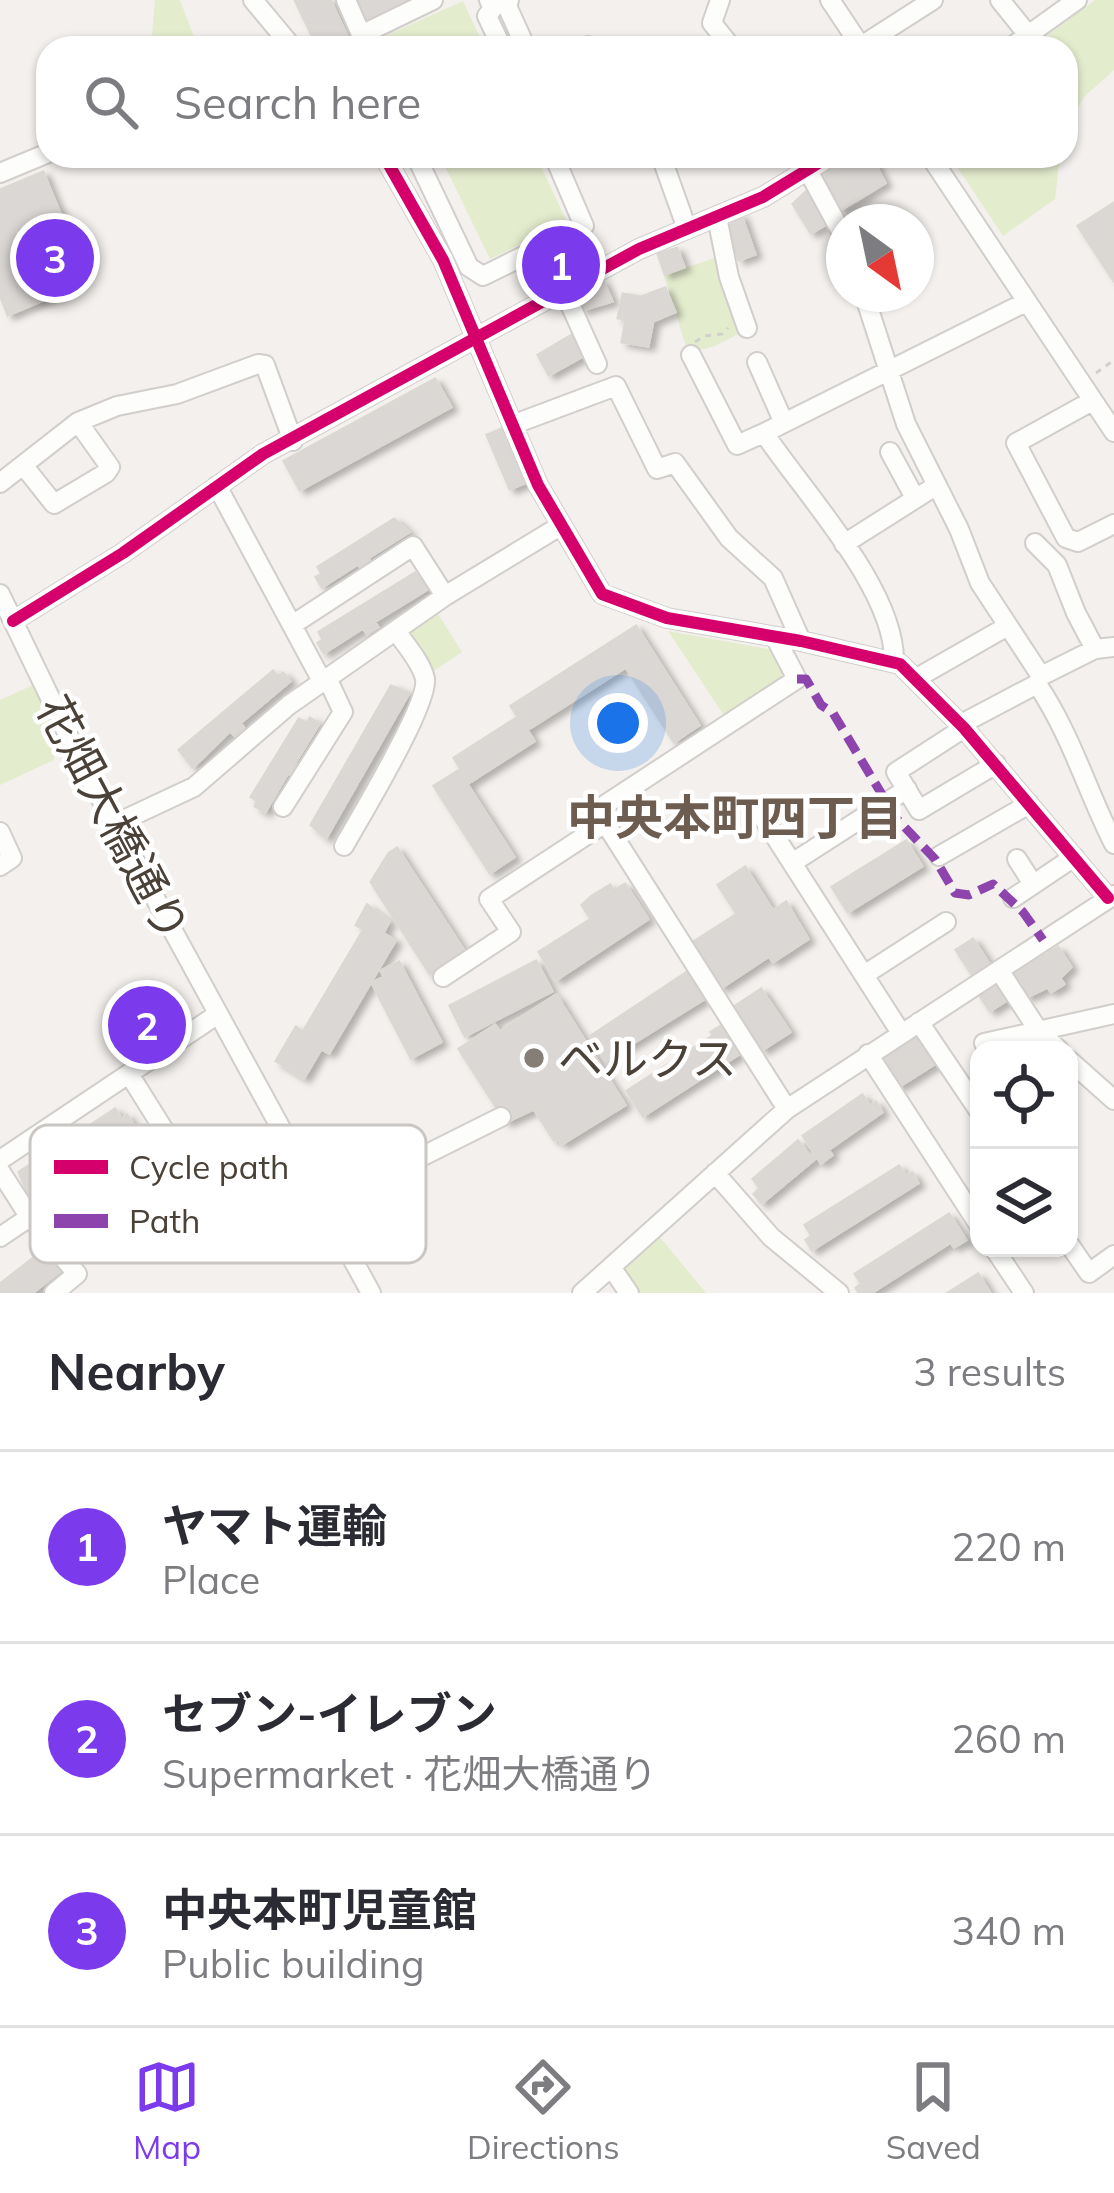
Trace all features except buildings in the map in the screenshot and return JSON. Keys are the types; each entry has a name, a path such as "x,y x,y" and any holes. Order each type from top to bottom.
{"street":[{"path":"253,0 283,36"},
{"path":"346,0 363,36"},
{"path":"373,36 434,0"},
{"path":"489,0 493,8 487,16 496,36"},
{"path":"509,0 506,6 520,36"},
{"path":"720,0 712,23 722,36"},
{"path":"830,0 853,36"},
{"path":"879,36 933,0"},
{"path":"1000,0 1028,36"},
{"path":"1030,36 1067,3"},
{"path":"0,173 36,158"},
{"path":"391,168 442,260 560,526 602,594 668,618 894,661 964,728 1111,897 788,1108 582,1293"},
{"path":"422,168 469,267 483,276 584,226 559,168"},
{"path":"666,168 687,229"},
{"path":"13,622 269,454 639,249 763,197 797,168"},
{"path":"806,168 826,205"},
{"path":"938,168 1114,433"},
{"path":"717,217 729,277 745,321"},
{"path":"564,291 597,364"},
{"path":"691,355 736,445 1026,302"},
{"path":"870,312 906,424 980,583 1040,680 1086,773 1090,797 1107,811 1114,844"},
{"path":"757,362 784,423"},
{"path":"0,483 78,422 117,406 177,394 258,364 265,365 293,441"},
{"path":"512,425 616,386 657,469 675,464 729,538 773,578 801,641"},
{"path":"1092,401 1016,443 1066,538 1078,542 1114,524"},
{"path":"23,465 54,504 113,473 78,422"},
{"path":"764,434 844,544 894,636 894,661"},
{"path":"890,452 916,498"},
{"path":"844,544 938,485"},
{"path":"218,486 343,712 283,807"},
{"path":"116,824 194,787 289,705 445,596 560,526"},
{"path":"996,764 920,810 896,772 967,722 1040,680 1108,649 1076,613 1058,565 1035,543"},
{"path":"292,625 413,546 445,596"},
{"name":"花畑大橋通り","path":"0,594 116,824 278,1125"},
{"path":"915,679 1006,627"},
{"path":"344,846 424,690 422,673 396,631"},
{"path":"776,639 797,679 597,810 788,1108"},
{"path":"792,863 907,789"},
{"path":"939,856 1029,804"},
{"path":"760,813 901,1033"},
{"path":"443,977 511,932 489,899 605,823"},
{"path":"0,832 11,858 0,866"},
{"path":"1012,898 1075,857"},
{"path":"1017,860 1033,884"},
{"path":"864,975 946,922"},
{"path":"999,970 1049,1041"},
{"path":"52,1125 218,1014"},
{"path":"992,1041 1114,1014"},
{"path":"919,1022 970,1098"},
{"path":"868,1054 970,1211"},
{"path":"1078,1068 1114,1100"},
{"path":"129,1074 160,1125"},
{"path":"426,1155 502,1117"},
{"path":"0,1160 30,1140"},
{"path":"0,1172 29,1216 0,1237"},
{"path":"715,1173 771,1237 839,1293"},
{"path":"1078,1257 1089,1273 1114,1255"},
{"path":"1000,1257 1024,1293"},
{"path":"54,1293 77,1274 68,1263"},
{"name":"花畑大橋通り","path":"348,1263 361,1290"},
{"path":"611,1267 628,1293"}],"path":[{"path":"691,355 696,339 722,334 745,321"},
{"path":"1088,378 1114,360"}],"green space":[{"path":"155,0 180,0 194,36 152,36"},
{"path":"1095,0 1114,0 1114,70 1078,108 1078,36 1047,36"},
{"path":"463,1 479,36 385,36"},
{"path":"446,168 542,168 567,222 490,259"},
{"path":"958,168 1059,168 1055,199 1003,236"},
{"path":"721,256 744,331 688,353 664,275"},
{"path":"438,614 462,652 429,674 404,636"},
{"path":"668,631 773,650 783,673 781,681 725,717"},
{"path":"33,685 58,738 54,760 0,785 0,700"},
{"path":"659,1236 706,1293 638,1293 625,1275 626,1267"}],"marked path":[{"path":"797,679 806,679 821,705 833,713 896,818 935,859 955,893 969,895 993,884 1023,912 1043,940"}],"cycle path":[{"path":"391,168 443,260 538,485 602,594 667,618 900,664 964,728 1108,898"},
{"path":"13,621 123,553 263,454 639,249 763,197 810,168"}],"place":[{"name":"中央本町児童館","path":"55,258"},
{"name":"ヤマト運輸","path":"561,265"},
{"name":"セブン-イレブン","path":"147,1025"},
{"name":"ベルクス","path":"534,1058"}],"district":[{"name":"中央本町四丁目","path":"735,817"}]}
